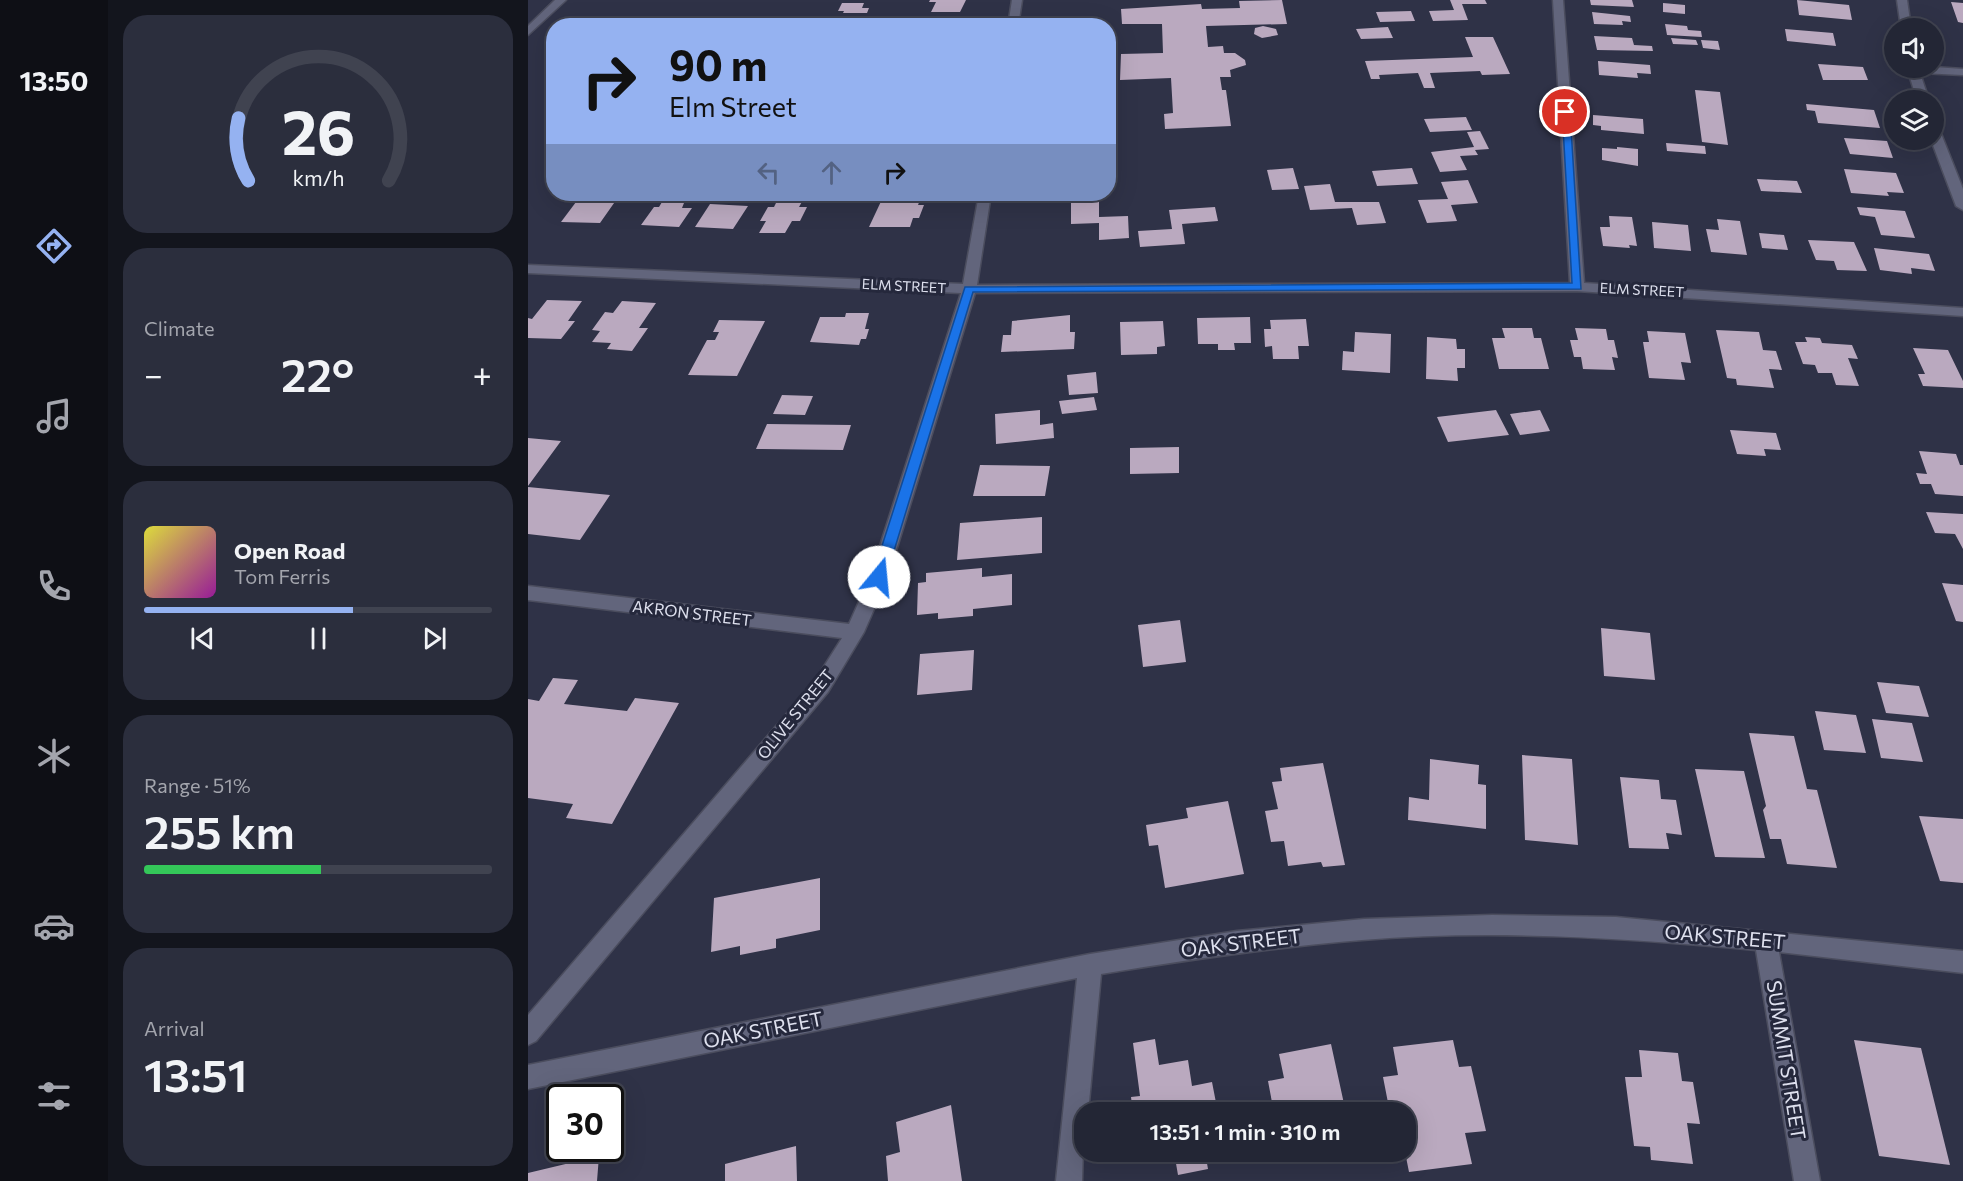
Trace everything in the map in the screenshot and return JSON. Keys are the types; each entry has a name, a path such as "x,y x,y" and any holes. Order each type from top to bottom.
{"street":[{"path":"528,32 561,0"},
{"path":"1014,18 1017,0"},
{"path":"1558,0 1577,287"},
{"path":"1902,0 1905,18"},
{"path":"1944,70 1963,72"},
{"path":"1941,150 1963,207"},
{"name":"OLIVE STREET","path":"528,1033 821,687 855,632 879,577 969,289 984,201"},
{"name":"ELM STREET","path":"528,269 969,289 1577,287 1963,312"},
{"name":"AKRON STREET","path":"528,593 855,632"},
{"name":"OAK STREET","path":"528,1077 1090,965 1237,941 1364,929 1492,925 1616,927 1766,940 1963,962"},
{"name":"SUMMIT STREET","path":"1766,940 1807,1181"},
{"path":"1069,1181 1090,965"}],"building":[{"path":"930,0 966,0 960,12 931,12 936,2 929,2"},
{"path":"1282,0 1287,24 1206,26 1208,47 1223,46 1224,53 1235,53 1245,60 1246,65 1230,70 1231,77 1220,77 1222,90 1226,90 1231,126 1165,129 1164,114 1173,113 1171,78 1120,80 1121,54 1163,53 1162,24 1122,24 1121,9 1201,4 1202,9 1240,8 1239,1"},
{"path":"1450,0 1485,0 1487,4 1462,4 1468,20 1433,21 1429,11 1454,10"},
{"path":"1590,0 1632,0 1634,7 1591,5"},
{"path":"1797,0 1849,5 1852,20 1799,15"},
{"path":"1951,2 1963,3 1963,23 1958,22"},
{"path":"842,3 864,3 862,8 869,8 867,13 843,13 844,11 838,11"},
{"path":"1663,3 1685,5 1685,14 1663,12"},
{"path":"1411,11 1415,21 1380,22 1376,12"},
{"path":"1592,12 1630,16 1631,22 1622,21 1623,25 1594,24"},
{"path":"1665,24 1687,26 1688,30 1701,31 1702,37 1667,35"},
{"path":"1263,26 1276,29 1278,35 1262,38 1254,34 1255,28"},
{"path":"1388,27 1393,38 1361,39 1356,29"},
{"path":"1785,29 1833,33 1836,46 1787,41"},
{"path":"1594,36 1632,38 1634,45 1652,46 1653,51 1597,50"},
{"path":"1465,37 1493,37 1510,74 1482,75 1480,71 1430,73 1435,88 1424,88 1418,73 1379,75 1380,79 1371,79 1365,61 1473,57"},
{"path":"1671,38 1696,40 1698,45 1673,44"},
{"path":"1701,40 1718,41 1720,50 1703,48"},
{"path":"1598,61 1650,65 1651,74 1637,73 1638,78 1599,75"},
{"path":"1818,64 1863,67 1868,80 1823,80"},
{"path":"1695,90 1720,92 1728,145 1702,142"},
{"path":"1806,104 1874,110 1880,128 1818,123 1815,111 1807,110"},
{"path":"1593,115 1643,119 1644,134 1601,130 1601,126 1593,125"},
{"path":"1466,117 1472,130 1430,132 1424,119"},
{"path":"1480,131 1489,149 1475,150 1478,155 1460,156 1467,170 1440,172 1431,152 1474,147 1467,132"},
{"path":"1844,138 1884,141 1884,150 1890,150 1893,158 1850,154"},
{"path":"1666,143 1705,146 1706,154 1667,151"},
{"path":"1617,147 1638,149 1638,166 1602,160 1602,148 1617,149"},
{"path":"1293,168 1299,189 1272,190 1267,170"},
{"path":"1412,168 1418,184 1377,186 1372,171"},
{"path":"1844,169 1896,173 1904,193 1887,192 1889,196 1851,193"},
{"path":"1757,179 1797,181 1802,193 1761,191"},
{"path":"1468,180 1478,203 1451,205 1457,221 1427,223 1418,200 1448,199 1441,182"},
{"path":"1330,184 1335,202 1379,202 1386,223 1357,225 1352,208 1310,210 1304,186"},
{"path":"615,201 600,223 561,222 576,202"},
{"path":"777,201 802,201 799,207 807,207 800,221 792,221 785,233 759,233 766,221 760,221 768,207 774,207"},
{"path":"881,201 920,201 918,205 924,205 919,218 913,218 910,227 869,227"},
{"path":"1071,201 1099,201 1099,217 1128,216 1129,238 1099,240 1099,223 1071,224"},
{"path":"662,202 684,203 682,208 692,208 679,227 641,225 654,207 659,207"},
{"path":"710,204 748,206 733,229 695,227"},
{"path":"1215,207 1218,221 1182,224 1185,244 1140,247 1138,231 1172,229 1169,210"},
{"path":"1857,207 1905,211 1915,238 1881,235 1875,217 1860,215"},
{"path":"1609,216 1632,217 1637,246 1629,245 1630,248 1603,246 1600,227 1610,227"},
{"path":"1717,219 1740,221 1747,255 1711,252 1706,229 1719,230"},
{"path":"1652,222 1688,225 1691,251 1654,248"},
{"path":"1759,233 1784,235 1788,250 1762,248"},
{"path":"1808,240 1854,242 1867,271 1837,270 1834,261 1816,260"},
{"path":"1874,248 1929,254 1935,271 1911,268 1912,274 1880,270"},
{"path":"547,300 582,301 568,321 575,321 561,339 528,338 528,318 532,319"},
{"path":"622,301 656,303 639,328 648,328 632,351 607,349 611,343 592,342 600,331 592,330 605,312 613,313"},
{"path":"846,313 869,313 865,329 869,329 866,339 861,339 859,345 810,342 820,317 845,317"},
{"path":"1070,315 1070,332 1075,332 1074,349 1001,352 1003,335 1011,335 1012,321"},
{"path":"1250,317 1251,343 1234,343 1235,350 1218,350 1218,344 1198,344 1197,318"},
{"path":"1306,319 1309,346 1298,346 1299,359 1273,359 1272,346 1265,347 1264,329 1271,329 1270,320"},
{"path":"719,320 765,321 737,376 688,375 707,340 715,340 719,332 713,332"},
{"path":"1163,321 1165,346 1157,347 1157,354 1121,355 1120,322"},
{"path":"1502,328 1532,328 1534,338 1541,338 1549,369 1499,369 1492,338 1505,338"},
{"path":"1575,328 1606,329 1608,340 1614,340 1618,358 1612,357 1615,370 1583,369 1581,357 1574,357 1570,340 1578,340"},
{"path":"1716,330 1759,332 1763,350 1776,351 1782,370 1769,369 1774,388 1737,385 1736,379 1727,378"},
{"path":"1647,331 1685,333 1691,363 1681,362 1685,380 1649,378 1643,342 1649,342"},
{"path":"1355,332 1391,334 1390,373 1342,370 1343,351 1354,352"},
{"path":"1427,337 1456,339 1457,349 1465,349 1465,368 1457,368 1458,381 1426,379"},
{"path":"1805,337 1820,338 1822,343 1852,345 1858,359 1848,358 1859,386 1836,385 1832,373 1818,373 1815,365 1803,364 1795,342 1807,342"},
{"path":"1913,348 1948,350 1963,381 1963,388 1923,386 1918,374 1925,374"},
{"path":"1096,372 1098,393 1069,395 1067,375"},
{"path":"782,395 813,396 805,415 773,414"},
{"path":"1094,397 1097,410 1062,414 1059,401"},
{"path":"1040,410 1040,425 1053,423 1054,438 996,444 995,414"},
{"path":"1496,410 1509,435 1448,442 1437,417"},
{"path":"1540,410 1550,431 1520,435 1510,414"},
{"path":"767,424 851,425 843,450 756,449"},
{"path":"1730,430 1776,433 1781,450 1764,449 1766,456 1737,454"},
{"path":"528,438 561,441 528,486"},
{"path":"1179,447 1179,473 1130,474 1130,448"},
{"path":"1919,451 1956,454 1960,465 1963,465 1963,496 1935,494 1931,484 1920,484 1916,473 1927,474"},
{"path":"980,465 1050,466 1045,496 973,496"},
{"path":"528,487 610,495 580,540 528,534"},
{"path":"1926,512 1963,514 1963,549 1955,534 1935,533"},
{"path":"1042,517 1042,553 957,560 960,523"},
{"path":"982,568 982,577 1012,574 1012,605 973,609 973,616 938,619 938,613 917,615 918,583 926,582 926,573"},
{"path":"1942,583 1963,585 1963,622 1956,621"},
{"path":"1180,620 1186,662 1143,667 1138,625"},
{"path":"1601,628 1650,633 1655,680 1604,676"},
{"path":"974,650 972,690 917,695 920,654"},
{"path":"553,678 578,680 564,704 627,711 635,698 679,703 612,824 566,818 573,804 528,798 528,699 539,701"},
{"path":"1877,682 1919,686 1929,717 1886,713"},
{"path":"1815,711 1856,715 1866,753 1824,750"},
{"path":"1872,719 1912,723 1923,762 1881,758"},
{"path":"1749,733 1794,736 1807,789 1817,790 1837,868 1787,864 1781,839 1770,839 1763,810 1766,806"},
{"path":"1522,755 1572,759 1578,845 1525,840"},
{"path":"1430,759 1479,765 1478,784 1486,785 1486,829 1408,820 1409,797 1429,800"},
{"path":"1323,763 1345,865 1323,867 1321,862 1288,866 1284,841 1271,842 1265,811 1278,809 1272,782 1282,781 1280,768"},
{"path":"1695,769 1744,771 1765,858 1715,857"},
{"path":"1620,777 1659,780 1661,799 1676,800 1682,835 1666,833 1669,849 1629,848"},
{"path":"1228,801 1244,874 1165,888 1158,845 1149,846 1146,825 1188,818 1186,808"},
{"path":"1919,816 1963,819 1963,883 1940,881"},
{"path":"820,878 820,930 776,939 776,948 740,955 740,946 711,952 714,898"},
{"path":"1155,1039 1159,1065 1188,1060 1192,1086 1212,1082 1216,1102 1132,1102 1131,1097 1140,1096 1133,1043"},
{"path":"1453,1040 1459,1067 1471,1066 1486,1131 1465,1133 1472,1164 1409,1172 1407,1162 1416,1162 1416,1102 1388,1102 1383,1077 1398,1075 1393,1047"},
{"path":"1854,1040 1921,1048 1950,1165 1879,1156"},
{"path":"1331,1044 1344,1102 1272,1102 1268,1081 1284,1078 1279,1054"},
{"path":"1639,1050 1678,1053 1682,1081 1693,1082 1700,1124 1687,1123 1693,1164 1651,1160 1650,1147 1634,1146 1625,1077 1642,1077"},
{"path":"951,1105 962,1181 888,1181 886,1156 900,1152 896,1122"},
{"path":"796,1146 797,1181 725,1181 725,1164"},
{"path":"574,1162 599,1162 597,1181 528,1181 528,1173"},
{"path":"1176,1162 1207,1162 1208,1169 1178,1175"}],"route":[{"path":"879,577 969,289 1577,287 1565,112"}]}
